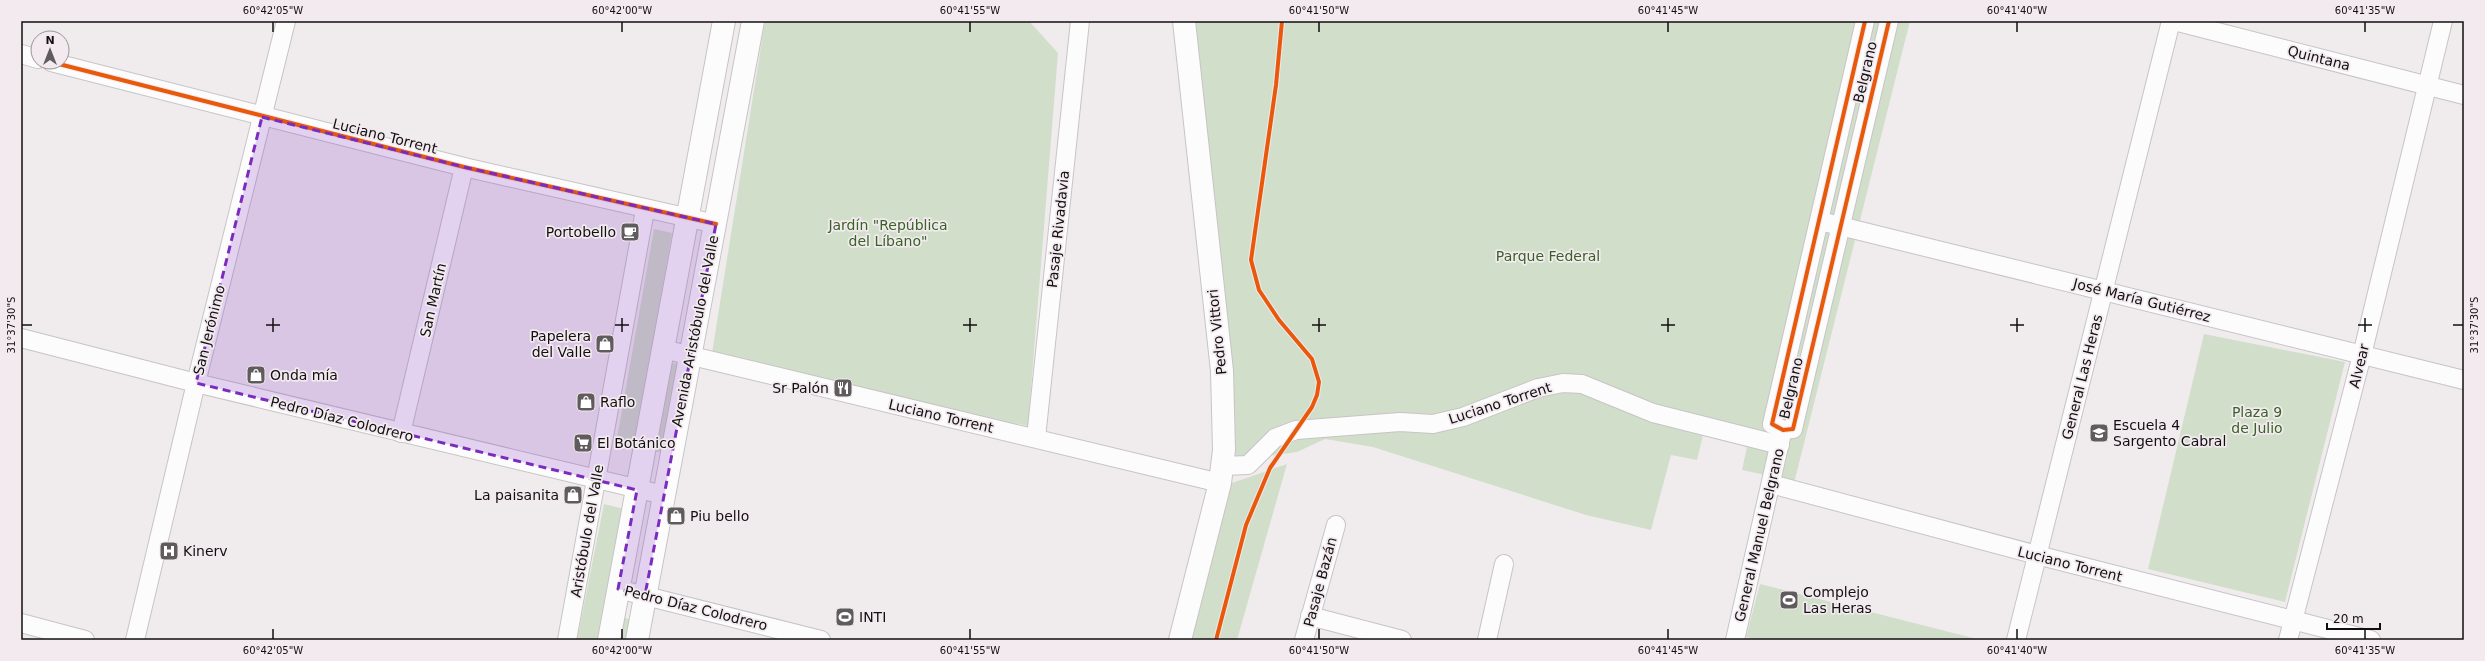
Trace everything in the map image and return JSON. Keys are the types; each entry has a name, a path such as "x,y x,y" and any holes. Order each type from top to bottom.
{"main road":[{"name":"Avenida Aristóbulo del Valle","path":"608,640 724,21"},
{"name":"Avenida Aristóbulo del Valle","path":"637,640 753,21"},
{"name":"Pedro Vittori","path":"1180,640 1222,475 1222,370 1184,21"}],"street":[{"name":"San Jerónimo","path":"135,640 196,383 286,21"},
{"name":"Pasaje Rivadavia","path":"1036,438 1080,21"},
{"name":"Belgrano","path":"1865,21 1772,424 1781,437 1793,430 1889,21"},
{"name":"Quintana","path":"2172,21 2464,95"},
{"name":"General Las Heras","path":"2016,640 2172,21"},
{"name":"Alvear","path":"2288,640 2362,355 2443,21"},
{"name":"Luciano Torrent","path":"70,67 262,117 464,167 645,210 716,224"},
{"name":"San Martín","path":"401,433 464,167"},
{"name":"Aristóbulo del Valle","path":"567,640 645,210"},
{"name":"José María Gutiérrez","path":"1820,221 2464,380"},
{"name":"Pedro Díaz Colodrero","path":"21,338 196,383 637,490 664,495"},
{"name":"Luciano Torrent","path":"663,349 690,357 1036,438 1222,475 1248,465 1275,438 1296,430 1400,422 1433,424 1463,418 1538,388 1563,383 1582,384 1653,413 1781,437"},
{"name":"General Manuel Belgrano","path":"1735,640 1781,437"},
{"name":"Luciano Torrent","path":"1771,484 2037,555 2371,640"},
{"name":"Pasaje Bazán","path":"1304,640 1336,525"},
{"path":"1486,640 1504,564"},
{"name":"Pedro Díaz Colodrero","path":"618,589 821,640"},
{"path":"1310,616 1402,640"},
{"path":"21,623 85,640"}],"highlighted area":[{"path":"262,117 464,167 716,224 645,595 618,589 637,490 196,383"}],"green space":[{"name":"Jardín \"República del Líbano\"","path":"765,21 1029,21 1058,53 1028,426 712,353"},
{"name":"Parque Federal","path":"1192,21 1910,21 1792,491 1761,474 1742,470 1747,447 1703,435 1697,460 1671,455 1651,530 1586,515 1373,447 1325,439 1297,452 1230,461"},
{"path":"654,229 672,233 635,449 616,444"},
{"name":"Plaza 9 de Julio","path":"2204,334 2345,362 2285,602 2148,569"},
{"path":"667,362 683,365 666,454 651,450"},
{"path":"1287,464 1237,640 1185,640 1226,485"},
{"path":"604,504 624,509 598,640 577,640"},
{"name":"Complejo Las Heras","path":"1760,584 1981,640 1757,640 1746,637"},
{"path":"620,617 633,620 630,640 616,640"}],"cycle path":[{"path":"1216,640 1246,525 1270,468 1312,407 1317,395 1319,382 1312,359 1279,320 1259,290 1251,260 1276,85 1282,21"},
{"path":"1865,21 1772,424 1783,430 1793,429 1889,21"},
{"path":"70,67 464,167 716,224"}],"place":[{"name":"Portobello","path":"630,232"},
{"name":"Papelera del Valle","path":"605,344"},
{"name":"Onda mía","path":"256,375"},
{"name":"Sr Palón","path":"843,388"},
{"name":"Raflo","path":"586,402"},
{"name":"Escuela 4 Sargento Cabral","path":"2099,433"},
{"name":"El Botánico","path":"583,443"},
{"name":"La paisanita","path":"573,495"},
{"name":"Piu bello","path":"676,516"},
{"name":"Kinerv","path":"169,551"},
{"name":"Complejo Las Heras","path":"1789,600"},
{"name":"INTI","path":"845,617"}]}
